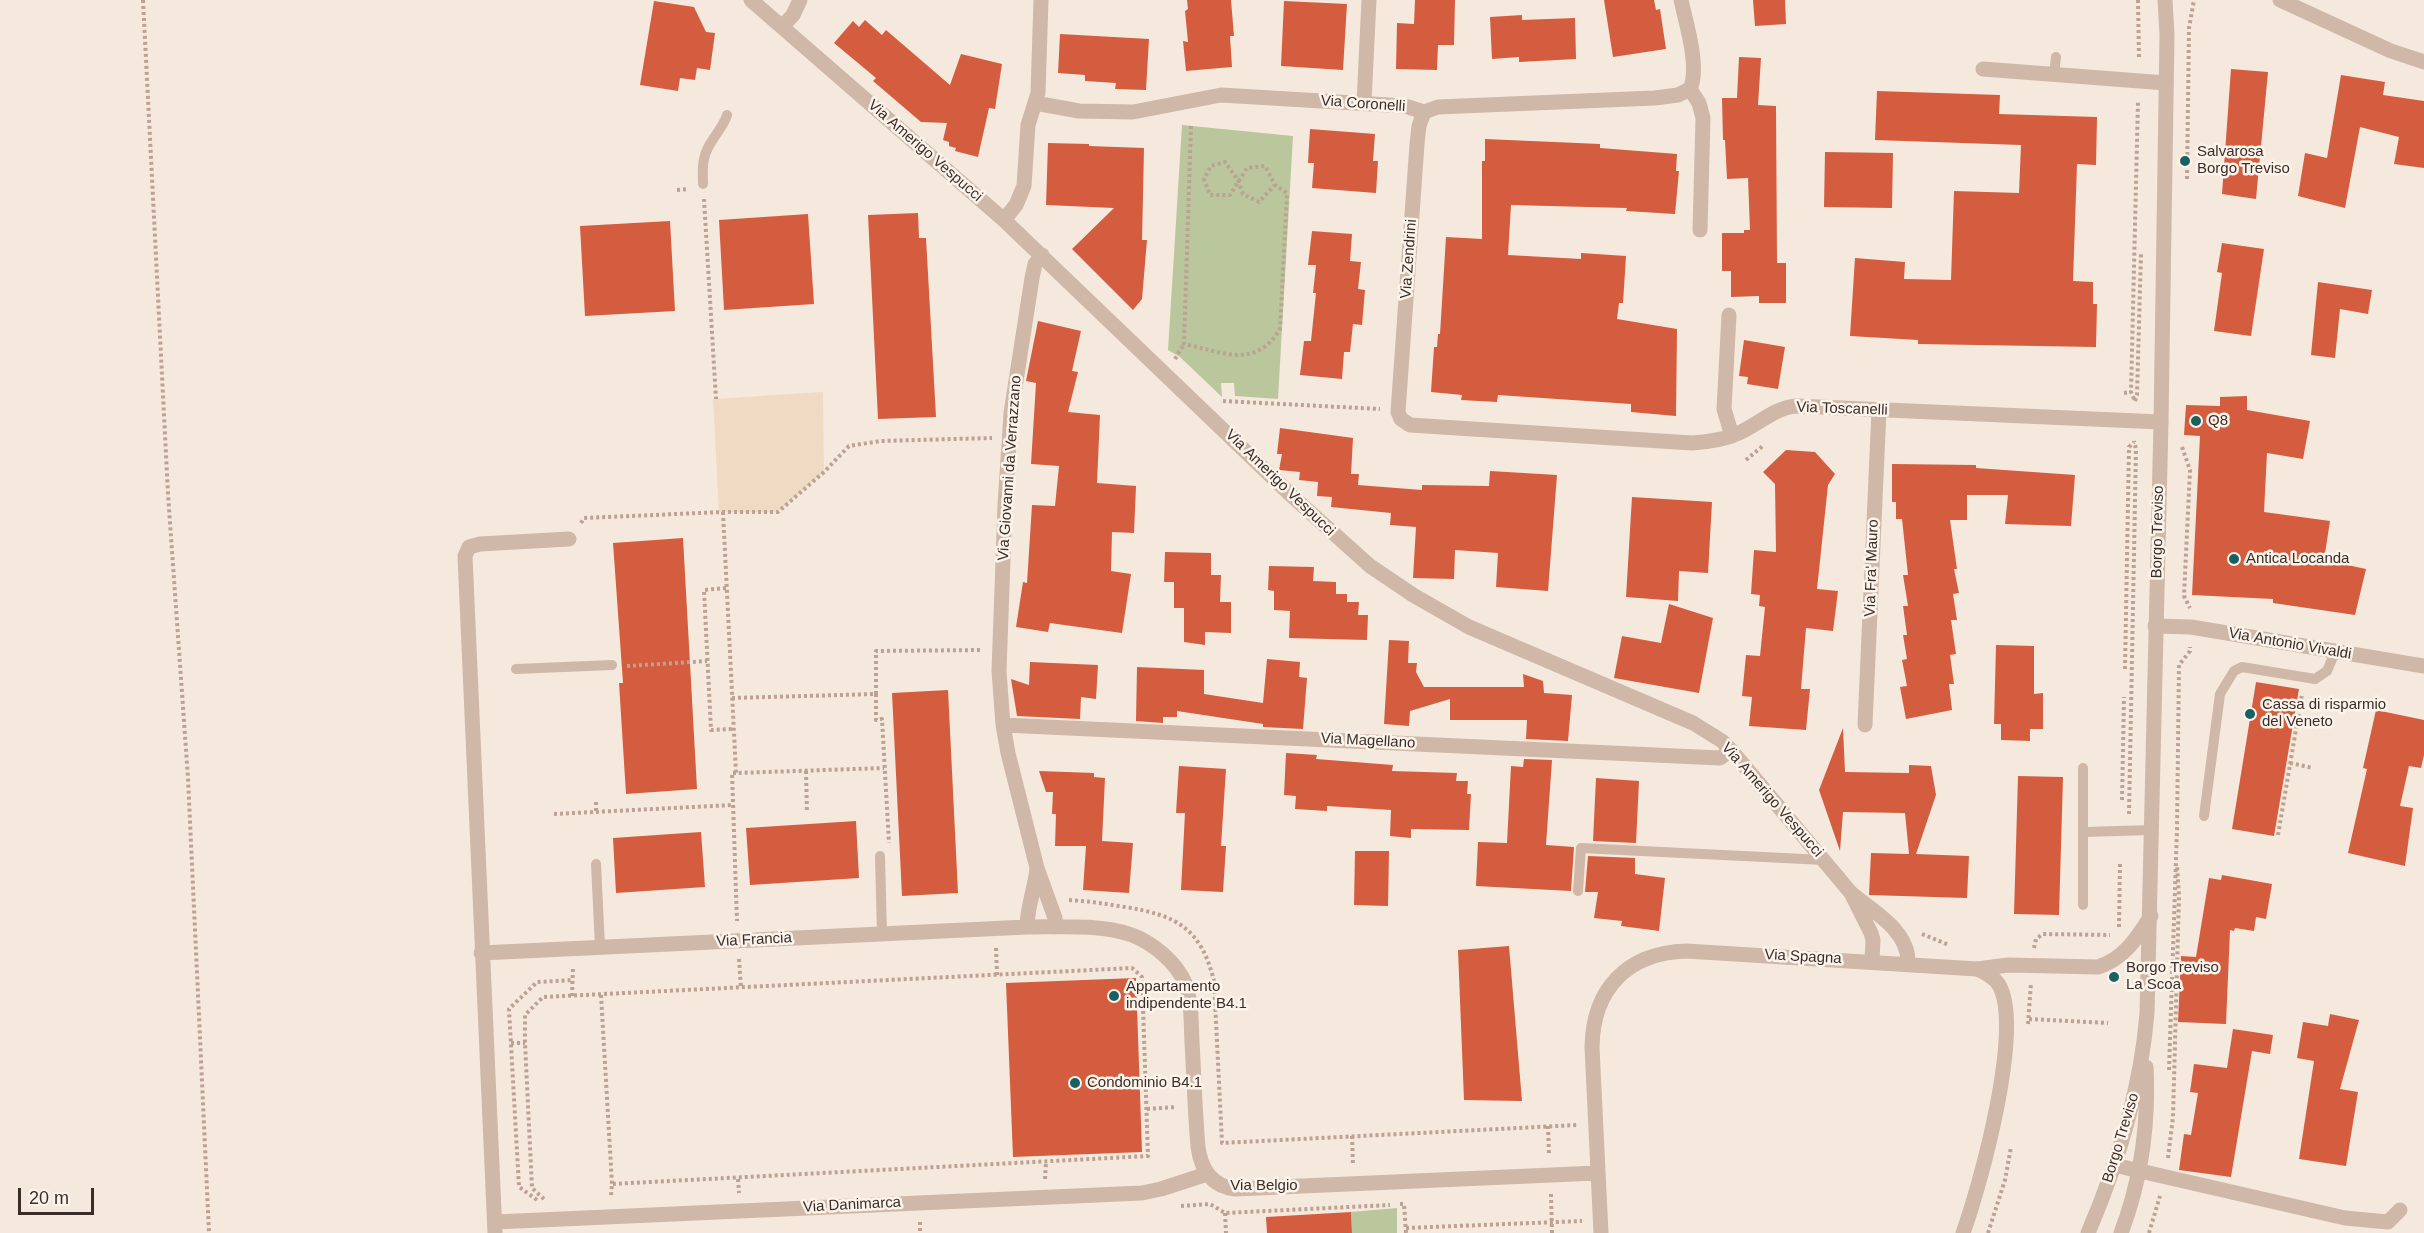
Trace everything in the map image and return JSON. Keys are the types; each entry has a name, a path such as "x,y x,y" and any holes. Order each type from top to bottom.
{"street":[{"name":"Via Amerigo Vespucci","path":"751,0 1004,220 1323,526 1384,577 1469,627 1693,723 1722,741 1851,893"},
{"path":"782,27 800,0"},
{"path":"1004,220 1016,205 1024,186 1028,125 1039,79 1041,0"},
{"path":"1364,103 1370,0"},
{"path":"1681,0 1692,54 1693,76 1690,89 1701,107 1703,118 1700,230"},
{"name":"Borgo Treviso","path":"2121,1233 2139,1171 2146,1115 2145,1040 2151,916 2155,626 2161,422 2167,24 2165,0"},
{"name":"Borgo Treviso","path":"2167,24 2171,0"},
{"path":"2280,0 2391,51 2424,62"},
{"path":"1983,69 2166,83"},
{"name":"Via Coronelli","path":"1035,103 1079,111 1113,112 1155,109 1221,95 1405,106 1425,112 1438,107 1655,98 1678,95 1690,89"},
{"name":"Via Zendrini","path":"1391,409 1419,126 1425,112"},
{"name":"Via Giovanni da Verrazzano","path":"992,649 1011,413 1032,278 1035,264 1042,255"},
{"path":"1729,315 1724,409 1732,436"},
{"name":"Via Toscanelli","path":"1391,409 1406,423 1422,427 1692,443 1732,436 1789,407 2161,422"},
{"name":"Via Fra' Mauro","path":"1865,725 1879,411"},
{"path":"495,1227 481,954 476,761 465,556 469,547 480,544 569,539"},
{"name":"Via Antonio Vivaldi","path":"2155,626 2191,627 2424,666"},
{"path":"992,649 1003,725 1036,868 1054,914 1055,927 1104,929 1132,936 1146,942 1167,958 1184,981 1190,1009 1197,1147 1202,1166 1207,1174"},
{"name":"Via Magellano","path":"1003,725 1719,758 1731,750"},
{"path":"1027,927 1027,913 1034,889 1036,868"},
{"path":"1851,893 1871,933 1872,961"},
{"path":"1851,893 1896,932 1908,949 1908,963"},
{"name":"Via Spagna","path":"1601,1233 1593,1027 1598,1008 1606,992 1631,966 1662,953 1686,951 1977,969 2008,965 2098,967 2108,964 2127,951 2151,916"},
{"name":"Via Francia","path":"481,954 1055,927"},
{"path":"1963,1233 1988,1150 2001,1080 2005,1038 2005,1015 2000,986 1995,979 1977,969"},
{"name":"Borgo Treviso","path":"2088,1233 2114,1165 2139,1074 2145,1040"},
{"path":"2114,1165 2345,1218 2388,1222 2400,1210"},
{"name":"Via Belgio","path":"1207,1174 1220,1185 1234,1189 1597,1173"},
{"name":"Via Danimarca","path":"495,1227 1142,1193 1207,1174"}],"lane":[{"path":"2054,75 2056,57"},
{"path":"703,186 704,157 713,139 723,127 727,115"},
{"path":"2204,816 2220,693 2234,671 2242,667 2314,679 2327,671 2335,652"},
{"path":"516,669 615,666"},
{"path":"2083,768 2085,832 2083,905"},
{"path":"2085,832 2151,830"},
{"path":"1578,891 1581,848 1824,860"},
{"path":"880,856 882,934"},
{"path":"596,864 600,947"}],"path":[{"path":"143,0 168,494 188,778 209,1233"},
{"path":"2138,0 2139,60 2142,61"},
{"path":"2189,28 2194,0"},
{"path":"2135,399 2131,393 2138,98 2142,97"},
{"path":"2129,108 2138,109"},
{"path":"1174,360 1184,344 1191,126"},
{"path":"1184,344 1245,356 1263,350 1280,329 1287,193 1275,185 1265,166 1247,168 1238,180 1230,195 1210,195 1204,179 1211,166 1225,162 1238,180 1243,194 1259,201 1275,185"},
{"path":"703,186 716,399"},
{"path":"2124,393 2131,393"},
{"path":"1219,401 1391,409"},
{"path":"581,523 584,518 778,512 824,472 849,446 880,441 994,438"},
{"path":"2125,669 2129,447 2134,441 2136,449 2129,797"},
{"path":"2181,445 2190,470 2184,596 2191,610"},
{"path":"723,512 736,773"},
{"path":"726,588 704,590 707,662 711,730 734,729"},
{"path":"2126,591 2133,591"},
{"path":"2168,1160 2173,1117 2179,665 2190,651 2190,647"},
{"path":"737,927 732,773 884,768 882,719 876,720 876,651 992,649"},
{"path":"615,666 707,662"},
{"path":"2278,835 2303,691"},
{"path":"732,698 876,694"},
{"path":"2121,800 2124,697"},
{"path":"2290,764 2313,768"},
{"path":"806,771 807,813"},
{"path":"596,802 596,812"},
{"path":"554,814 733,805"},
{"path":"2118,934 2120,863"},
{"path":"1059,900 1090,901 1157,912 1178,922 1201,945 1209,960 1214,981 1222,1143 1582,1125"},
{"path":"2120,915 2127,915"},
{"path":"2167,1112 2176,918"},
{"path":"2033,954 2036,939 2043,934 2107,936 2118,934 2126,924"},
{"path":"1912,930 1948,945 1957,946"},
{"path":"995,942 998,975"},
{"path":"738,954 741,988"},
{"path":"547,1202 532,1188 525,1043 525,1015 543,997 1132,968 1142,977 1149,1156 612,1184"},
{"path":"2028,1028 2031,973"},
{"path":"547,1208 519,1187 509,1010 537,982 573,980 572,996"},
{"path":"601,995 612,1184 611,1199 603,1199"},
{"path":"2029,1019 2108,1023"},
{"path":"511,1043 525,1043"},
{"path":"1147,1109 1181,1106"},
{"path":"1548,1126 1550,1160"},
{"path":"1352,1136 1353,1171"},
{"path":"1045,1186 1046,1162"},
{"path":"2149,1233 2163,1186"},
{"path":"1551,1190 1552,1233"},
{"path":"1354,1207 1404,1204 1406,1230 1587,1221"},
{"path":"1225,1213 1226,1233"},
{"path":"919,1219 920,1233"}],"green space":[{"path":"1182,125 1293,136 1278,399 1235,396 1234,383 1221,383 1222,397 1180,357 1168,350"},
{"path":"1397,1208 1397,1233 1352,1233 1351,1212"}],"shaded area":[{"path":"823,392 824,472 778,512 719,512 713,399"}],"building":[{"path":"1187,0 1231,0 1234,36 1230,36 1232,67 1186,71 1183,41 1188,42 1185,11 1188,9"},
{"path":"1415,0 1455,0 1454,45 1438,45 1437,70 1396,69 1397,23 1414,24"},
{"path":"1604,0 1654,0 1656,10 1660,9 1666,49 1613,57"},
{"path":"1753,0 1785,0 1786,24 1755,26"},
{"path":"654,1 694,7 706,32 715,33 710,70 697,68 695,80 680,78 678,91 640,85"},
{"path":"1284,1 1347,4 1343,70 1281,66"},
{"path":"1522,15 1522,20 1575,18 1576,59 1519,62 1519,57 1492,59 1490,17"},
{"path":"865,20 882,35 886,30 950,85 961,54 1002,64 995,109 989,108 978,157 955,151 956,148 949,146 949,142 943,140 947,123 921,122 873,81 876,78 834,43 853,21 859,27"},
{"path":"1060,34 1149,39 1146,90 1115,89 1116,83 1085,81 1085,75 1058,73"},
{"path":"1739,57 1761,58 1758,105 1776,106 1777,263 1786,263 1786,303 1759,303 1759,296 1731,297 1731,271 1722,271 1722,233 1744,233 1744,230 1750,230 1748,178 1727,179 1725,140 1723,140 1722,98 1737,98"},
{"path":"2231,69 2268,72 2256,199 2222,194"},
{"path":"2341,75 2385,82 2383,95 2424,101 2424,168 2394,164 2399,137 2360,127 2345,208 2298,196 2305,153 2327,158"},
{"path":"1877,91 2000,95 1999,114 2097,117 2096,165 2077,164 2073,281 2093,282 2093,304 2097,304 2096,347 1918,344 1918,340 1850,336 1855,258 1905,262 1904,279 1951,280 1954,191 2019,193 2021,145 1875,140"},
{"path":"1310,129 1375,134 1373,161 1378,161 1376,193 1312,188 1314,163 1308,163"},
{"path":"1485,139 1600,144 1600,148 1677,154 1676,171 1679,171 1675,214 1626,211 1627,208 1511,205 1508,255 1581,259 1581,253 1626,256 1623,303 1619,303 1617,319 1677,329 1676,416 1631,412 1631,404 1498,395 1497,402 1461,400 1462,395 1431,392 1434,347 1437,347 1438,334 1440,334 1446,237 1482,239 1482,161 1485,161"},
{"path":"1048,143 1144,148 1142,240 1147,240 1142,299 1133,310 1072,249 1114,208 1046,205"},
{"path":"1825,152 1893,153 1892,208 1824,207"},
{"path":"918,213 919,238 926,238 936,417 878,419 868,215"},
{"path":"808,214 814,304 724,310 719,220"},
{"path":"670,221 675,311 585,316 580,226"},
{"path":"1312,231 1352,234 1350,261 1361,262 1358,289 1365,290 1362,325 1353,324 1350,352 1344,352 1342,379 1300,375 1304,341 1311,341 1316,293 1313,293 1316,265 1308,265"},
{"path":"2222,243 2264,249 2251,336 2214,331 2222,273 2217,272"},
{"path":"2318,282 2372,290 2368,314 2340,309 2335,358 2311,355"},
{"path":"1038,321 1081,331 1072,371 1078,372 1068,412 1100,415 1097,483 1136,486 1134,533 1112,532 1111,571 1131,574 1122,633 1050,623 1048,632 1016,627 1023,582 1027,583 1032,505 1055,506 1059,466 1031,464 1036,383 1026,381"},
{"path":"1744,340 1785,347 1778,389 1747,384 1748,377 1739,376"},
{"path":"2247,396 2247,410 2310,421 2303,459 2267,453 2264,512 2330,521 2324,560 2366,569 2355,615 2273,603 2273,599 2192,595 2200,436 2184,435 2186,405 2220,406 2220,397"},
{"path":"1280,428 1353,438 1351,474 1359,474 1358,485 1422,490 1422,485 1489,486 1490,471 1557,475 1548,591 1496,587 1498,553 1455,550 1454,579 1413,578 1416,527 1390,525 1391,513 1331,507 1332,497 1317,496 1318,482 1299,480 1300,472 1279,470 1282,454 1277,454"},
{"path":"1786,450 1815,452 1835,474 1828,485 1817,589 1838,591 1833,631 1806,628 1801,689 1810,689 1806,730 1749,726 1752,697 1742,696 1746,655 1760,656 1765,607 1759,606 1760,595 1751,594 1754,550 1776,552 1775,484 1763,472"},
{"path":"1892,464 1976,465 1976,468 2075,475 2071,526 2005,524 2008,495 1967,495 1967,520 1950,520 1957,569 1954,569 1959,593 1953,594 1957,620 1951,620 1956,654 1950,655 1954,684 1949,684 1952,710 1906,719 1900,687 1907,686 1902,660 1907,659 1903,635 1907,635 1903,606 1908,606 1903,575 1908,575 1902,519 1896,519 1896,502 1892,502"},
{"path":"1632,497 1712,502 1708,573 1679,571 1678,601 1626,597"},
{"path":"683,538 697,789 626,794 619,683 623,683 613,543"},
{"path":"1165,552 1211,553 1211,575 1221,575 1220,602 1231,602 1231,633 1205,632 1205,645 1184,642 1184,608 1174,608 1174,582 1164,582"},
{"path":"1269,566 1314,567 1313,581 1336,582 1336,594 1347,594 1347,602 1359,602 1358,615 1368,615 1367,640 1289,638 1290,611 1274,610 1274,591 1268,590"},
{"path":"1669,604 1713,618 1699,693 1614,678 1622,636 1661,643"},
{"path":"1389,640 1409,641 1408,663 1417,663 1416,672 1424,687 1524,687 1523,674 1543,681 1544,693 1572,695 1568,741 1526,739 1527,720 1450,720 1450,699 1410,711 1409,726 1384,724"},
{"path":"1996,645 2034,646 2034,694 2043,693 2043,729 2030,729 2030,741 2001,740 2001,724 1994,724"},
{"path":"1267,659 1300,662 1299,677 1307,678 1303,729 1263,727 1263,724 1177,711 1177,717 1163,717 1163,723 1136,721 1137,667 1204,670 1204,694 1263,703"},
{"path":"1030,662 1098,665 1096,699 1081,697 1080,719 1017,716 1011,679 1029,685"},
{"path":"2256,682 2299,689 2274,836 2232,829"},
{"path":"948,690 958,893 902,896 892,693"},
{"path":"2376,710 2424,720 2424,755 2421,768 2409,766 2400,806 2413,808 2405,866 2348,853 2367,769 2363,768"},
{"path":"1843,728 1845,772 1909,773 1909,765 1931,766 1936,795 1916,854 1969,856 1967,898 1869,895 1871,853 1909,854 1905,813 1843,812 1840,851 1819,790"},
{"path":"1286,753 1317,755 1316,759 1393,765 1392,771 1457,773 1456,781 1468,781 1467,794 1471,794 1469,830 1411,829 1411,838 1390,836 1391,810 1327,806 1327,811 1295,809 1296,796 1284,795"},
{"path":"1524,759 1552,760 1546,845 1574,847 1571,891 1476,886 1478,842 1507,843 1511,766 1523,767"},
{"path":"1179,766 1226,769 1221,846 1226,846 1223,892 1181,890 1185,813 1176,813"},
{"path":"1039,771 1094,773 1094,777 1105,778 1102,841 1133,843 1129,893 1083,890 1086,846 1055,846 1056,814 1052,814 1053,792 1046,792"},
{"path":"2018,776 2063,777 2059,915 2014,914"},
{"path":"1596,778 1639,781 1636,843 1593,841"},
{"path":"856,821 859,878 750,885 746,828"},
{"path":"701,832 705,887 616,893 613,838"},
{"path":"1355,851 1389,851 1388,906 1354,905"},
{"path":"1588,856 1635,858 1635,874 1665,878 1659,931 1621,926 1622,921 1594,918 1598,892 1585,892"},
{"path":"2222,875 2272,884 2266,919 2256,917 2254,931 2235,928 2234,931 2230,930 2226,1024 2178,1022 2181,956 2196,957 2209,878 2221,880"},
{"path":"1509,946 1522,1101 1464,1100 1458,950"},
{"name":"Condominio B4.1","path":"1136,978 1142,1152 1013,1157 1006,983"},
{"path":"2330,1014 2359,1020 2340,1089 2358,1092 2346,1166 2299,1159 2314,1061 2297,1058 2303,1022 2328,1026"},
{"path":"2233,1029 2273,1035 2270,1054 2252,1051 2231,1177 2179,1170 2184,1134 2191,1135 2198,1093 2190,1092 2194,1064 2227,1068"},
{"path":"1351,1212 1352,1233 1267,1233 1266,1217"}],"place":[{"name":"Salvarosa Borgo Treviso","path":"2185,161"},
{"name":"Q8","path":"2196,421"},
{"name":"Antica Locanda","path":"2234,559"},
{"name":"Cassa di risparmio del Veneto","path":"2250,714"},
{"name":"Borgo Treviso La Scoa","path":"2114,977"},
{"name":"Appartamento indipendente B4.1","path":"1114,996"},
{"name":"Condominio B4.1","path":"1075,1083"}]}
